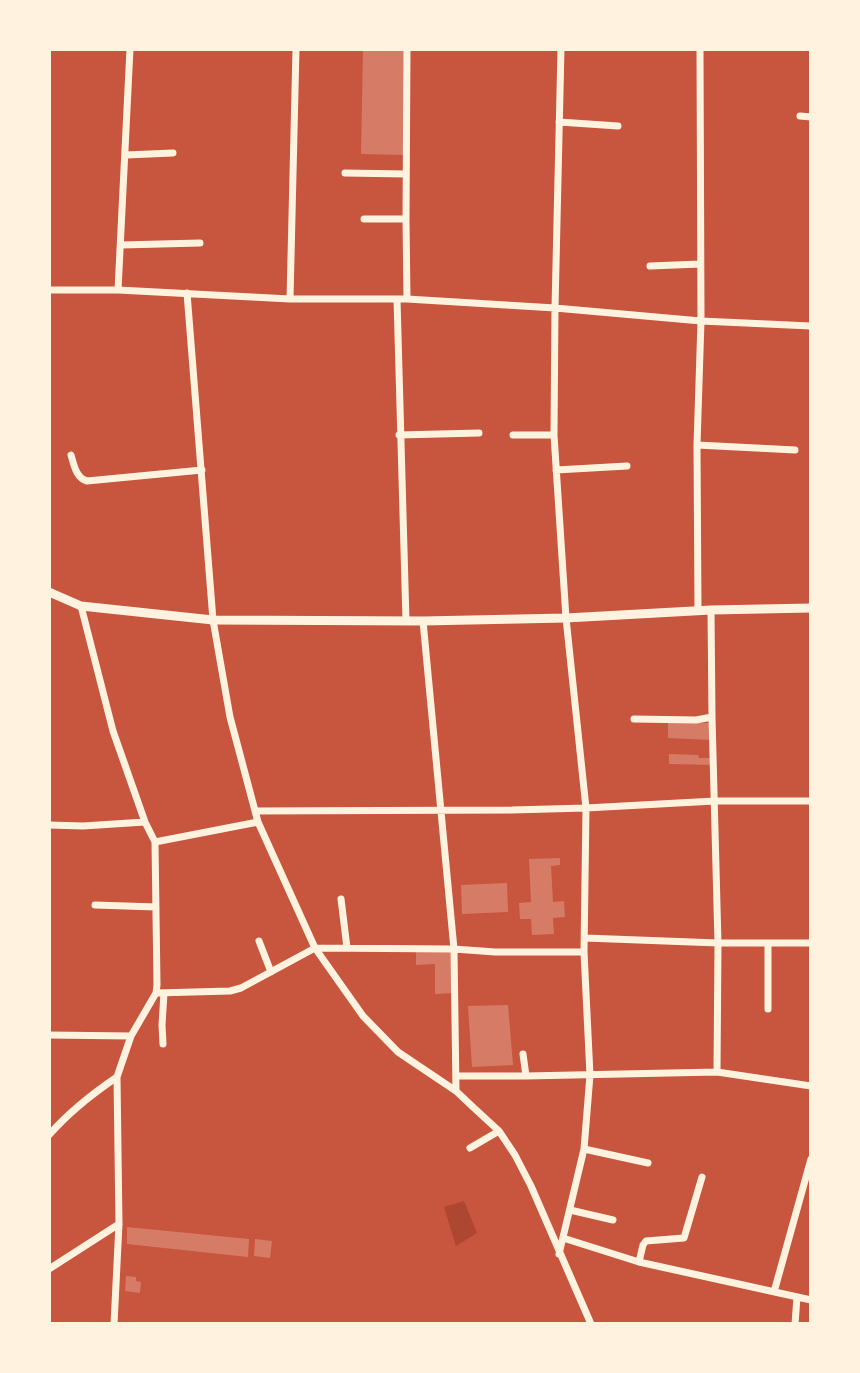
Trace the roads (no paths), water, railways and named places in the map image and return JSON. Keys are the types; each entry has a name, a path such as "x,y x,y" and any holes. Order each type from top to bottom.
{"street":[{"path":"118,290 130,49"},
{"path":"290,299 296,49"},
{"path":"407,49 407,299"},
{"path":"559,1254 584,1149 590,1074 584,952 586,808 566,618 554,435 561,49"},
{"path":"698,610 700,49"},
{"path":"800,117 811,117"},
{"path":"559,122 618,126"},
{"path":"126,155 173,153"},
{"path":"345,173 406,174"},
{"path":"364,219 406,219"},
{"path":"121,244 200,243"},
{"path":"650,266 700,264"},
{"path":"49,290 118,290 290,299 407,299 701,321 811,326"},
{"path":"187,293 213,620 230,717 258,822 315,948 363,1016 398,1052 456,1091 499,1131 515,1155 591,1324"},
{"path":"397,299 406,621"},
{"path":"399,435 479,433"},
{"path":"513,435 554,435"},
{"path":"697,446 795,450"},
{"path":"71,455 77,474 88,481 202,470"},
{"path":"556,470 627,466"},
{"path":"49,592 81,606 213,620 423,621 566,618 811,607"},
{"path":"81,606 113,731 145,822 155,842 158,974 163,1044"},
{"path":"711,610 718,943 717,1072"},
{"path":"423,621 454,950 456,1091"},
{"path":"634,719 696,720 712,717"},
{"path":"256,811 512,810 715,801 811,801"},
{"path":"49,825 145,822"},
{"path":"155,842 258,822"},
{"path":"341,899 347,948"},
{"path":"94,905 156,907"},
{"path":"585,938 811,943"},
{"path":"260,941 271,972"},
{"path":"768,944 768,1009"},
{"path":"160,993 230,991 241,988 315,948 584,952"},
{"path":"114,1324 119,1224 117,1077 131,1036 160,993"},
{"path":"49,1035 131,1036"},
{"path":"523,1054 526,1076"},
{"path":"457,1076 717,1072 811,1086"},
{"path":"49,1134 90,1095 117,1077"},
{"path":"470,1148 499,1131"},
{"path":"584,1149 648,1163"},
{"path":"774,1292 811,1159"},
{"path":"639,1262 646,1241 684,1238 702,1177"},
{"path":"570,1210 613,1220"},
{"path":"49,1269 119,1224"},
{"path":"563,1238 639,1262 811,1300"},
{"path":"795,1324 797,1297"}]}
